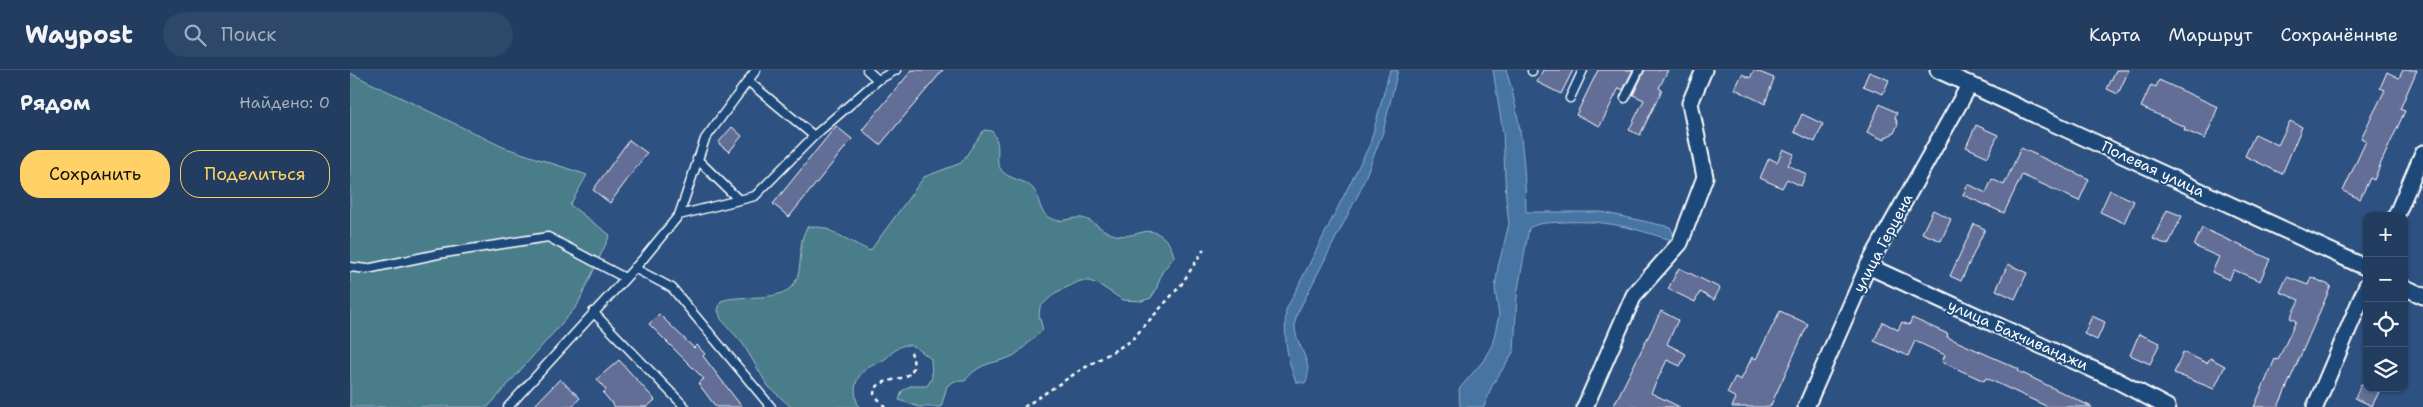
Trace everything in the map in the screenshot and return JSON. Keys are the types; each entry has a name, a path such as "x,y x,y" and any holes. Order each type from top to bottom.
{"street":[{"path":"1585,407 1634,295 1680,243 1705,177 1690,103 1704,70"},
{"name":"Полевая улица","path":"1938,70 2363,266"},
{"name":"улица Герцена","path":"1806,407 1868,266 1970,84"},
{"path":"2398,212 2423,153"},
{"name":"улица Бахчиванджи","path":"1868,266 2116,380 2168,407"},
{"path":"2408,289 2423,296"},
{"path":"2315,407 2363,294"}],"lane":[{"path":"508,407 634,268 679,215 705,138 756,70"},
{"path":"867,70 878,80"},
{"path":"679,215 755,196 814,136 878,80 896,70"},
{"path":"1570,98 1583,70"},
{"path":"1625,98 1639,70"},
{"path":"748,81 814,136"},
{"path":"697,159 739,200"},
{"path":"350,267 367,269 438,254 548,237 625,278"},
{"path":"634,268 672,288 771,407"},
{"path":"593,312 685,407"}],"path":[{"path":"1024,407 1079,371 1131,341 1180,285 1204,249"},
{"path":"885,407 874,394 875,389 879,384 899,380 913,369 915,363 911,352"}],"green space":[{"path":"350,73 503,147 587,175 570,205 610,235 577,306 488,407 350,407"},
{"path":"984,130 992,131 995,137 998,147 998,164 1002,171 1033,189 1044,214 1055,220 1086,219 1107,232 1116,235 1154,232 1168,242 1174,257 1162,272 1151,298 1142,301 1123,300 1098,284 1089,281 1080,281 1055,293 1040,307 1039,315 1043,330 1013,356 987,364 976,370 965,381 955,381 947,386 941,407 919,407 899,400 902,391 910,386 927,386 932,378 931,359 917,349 904,345 885,359 871,365 862,372 855,386 859,407 791,407 768,386 743,344 721,319 718,310 721,301 766,296 788,290 795,283 799,271 803,237 808,226 825,228 870,251 924,177 961,163"}],"water":[{"path":"1390,70 1398,70 1383,132 1360,191 1297,315 1296,333 1307,362 1308,376 1305,383 1296,382 1286,346 1286,310 1370,144"},
{"path":"1493,70 1506,70 1511,87 1519,122 1525,176 1526,212 1602,212 1670,227 1674,235 1671,240 1630,228 1593,222 1545,223 1529,228 1517,295 1514,351 1492,386 1484,407 1460,407 1459,389 1483,361 1492,345 1499,316 1495,289 1498,267 1509,224 1503,133"}],"building":[{"path":"912,70 943,70 880,145 862,130"},
{"path":"1543,70 1573,70 1561,94 1537,82"},
{"path":"1598,70 1633,70 1623,90 1619,88 1600,126 1576,115"},
{"path":"1645,70 1668,70 1659,88 1662,90 1640,135 1629,130 1644,100 1633,95"},
{"path":"1754,70 1774,78 1765,104 1735,89 1742,74 1750,78"},
{"path":"2116,70 2129,70 2118,94 2107,89"},
{"path":"2403,70 2417,70 2400,109 2405,111 2374,180 2370,178 2360,199 2343,191 2366,141 2361,138 2385,90 2380,88 2387,72 2399,78"},
{"path":"1869,72 1889,80 1883,94 1863,86"},
{"path":"2159,80 2218,107 2205,139 2184,130 2185,127 2141,107 2151,85 2156,87"},
{"path":"1880,104 1897,113 1895,117 1898,124 1894,133 1884,140 1867,132"},
{"path":"1802,114 1823,124 1815,142 1794,132"},
{"path":"2290,121 2302,127 2282,174 2245,156 2255,134 2278,145"},
{"path":"1976,125 1998,135 1988,157 1966,147"},
{"path":"836,126 852,139 789,217 773,204"},
{"path":"732,127 742,136 729,152 718,143"},
{"path":"629,140 647,153 610,203 593,190"},
{"path":"2021,148 2089,179 2079,201 2022,175 2004,213 1963,195 1968,184 1986,193 1992,179 2004,185"},
{"path":"1783,149 1794,154 1788,165 1806,174 1801,186 1787,179 1782,188 1760,178 1769,158 1777,162"},
{"path":"2110,190 2134,201 2124,223 2100,212"},
{"path":"1933,210 1951,219 1941,241 1922,233"},
{"path":"2167,210 2182,216 2168,245 2153,239"},
{"path":"1974,224 1985,229 1961,281 1950,276"},
{"path":"2202,228 2270,259 2260,281 2234,270 2229,280 2212,272 2219,257 2194,246"},
{"path":"2008,264 2027,273 2015,299 1996,290"},
{"path":"1679,268 1720,288 1714,300 1700,292 1695,302 1668,289"},
{"path":"2287,277 2308,285 2311,277 2331,286 2278,407 2254,407 2275,359 2278,360 2296,321 2290,318 2299,300 2280,292"},
{"path":"1661,311 1678,320 1667,344 1686,354 1680,366 1667,360 1651,393 1680,407 1613,407"},
{"path":"1780,311 1808,324 1770,407 1732,407 1736,398 1727,393 1735,377 1741,380 1752,357 1756,359"},
{"path":"659,314 694,348 697,345 705,354 703,356 742,407 716,407 698,383 704,379 649,324"},
{"path":"2092,316 2105,322 2097,340 2084,334"},
{"path":"1912,318 1948,334 1947,337 2019,369 2018,371 2092,407 2048,407 1986,378 1984,381 1942,362 1945,355 1915,341 1908,356 1874,341 1883,322 1898,330 1902,322 1909,325"},
{"path":"2139,334 2160,343 2150,364 2130,355"},
{"path":"2183,352 2207,363 2210,358 2225,366 2214,389 2174,373"},
{"path":"619,360 655,400 647,407 615,407 603,393 606,390 597,379"},
{"path":"560,379 580,398 572,407 533,407"},
{"path":"2361,384 2363,385 2363,392 2379,392 2372,406 2355,398"}]}
